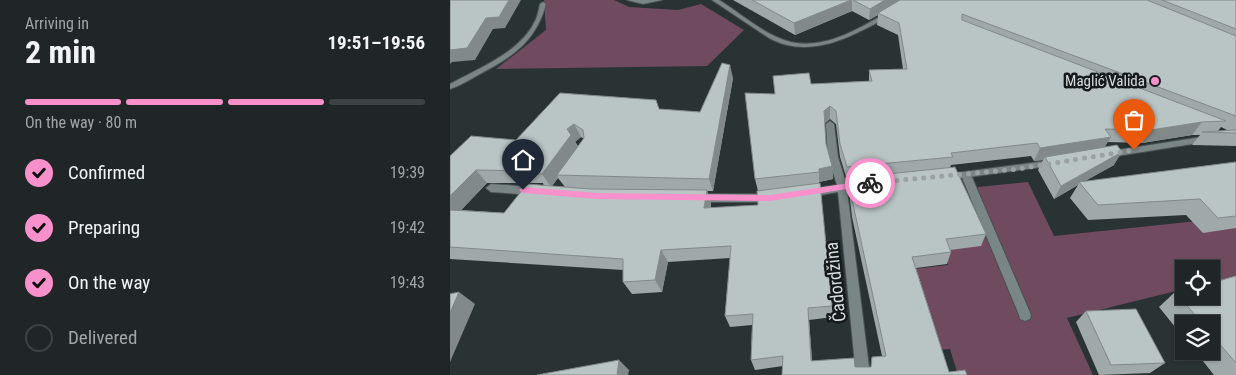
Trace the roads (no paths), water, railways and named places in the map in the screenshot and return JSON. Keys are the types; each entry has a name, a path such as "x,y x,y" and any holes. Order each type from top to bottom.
{"street":[{"path":"630,0 643,2 659,0"},
{"path":"715,0 781,41 796,45 810,45 835,40 912,0"},
{"path":"450,86 512,50 536,27 542,18 543,4"},
{"name":"Čadordžina","path":"830,124 833,157 842,186 863,375"},
{"path":"1105,155 1192,140 1219,139"},
{"path":"937,178 1066,161"},
{"path":"966,175 1025,315"},
{"path":"798,194 871,183"},
{"path":"491,188 546,191"},
{"path":"682,198 780,196"}],"place":[{"name":"Maglić Valida","path":"1155,81"}]}
